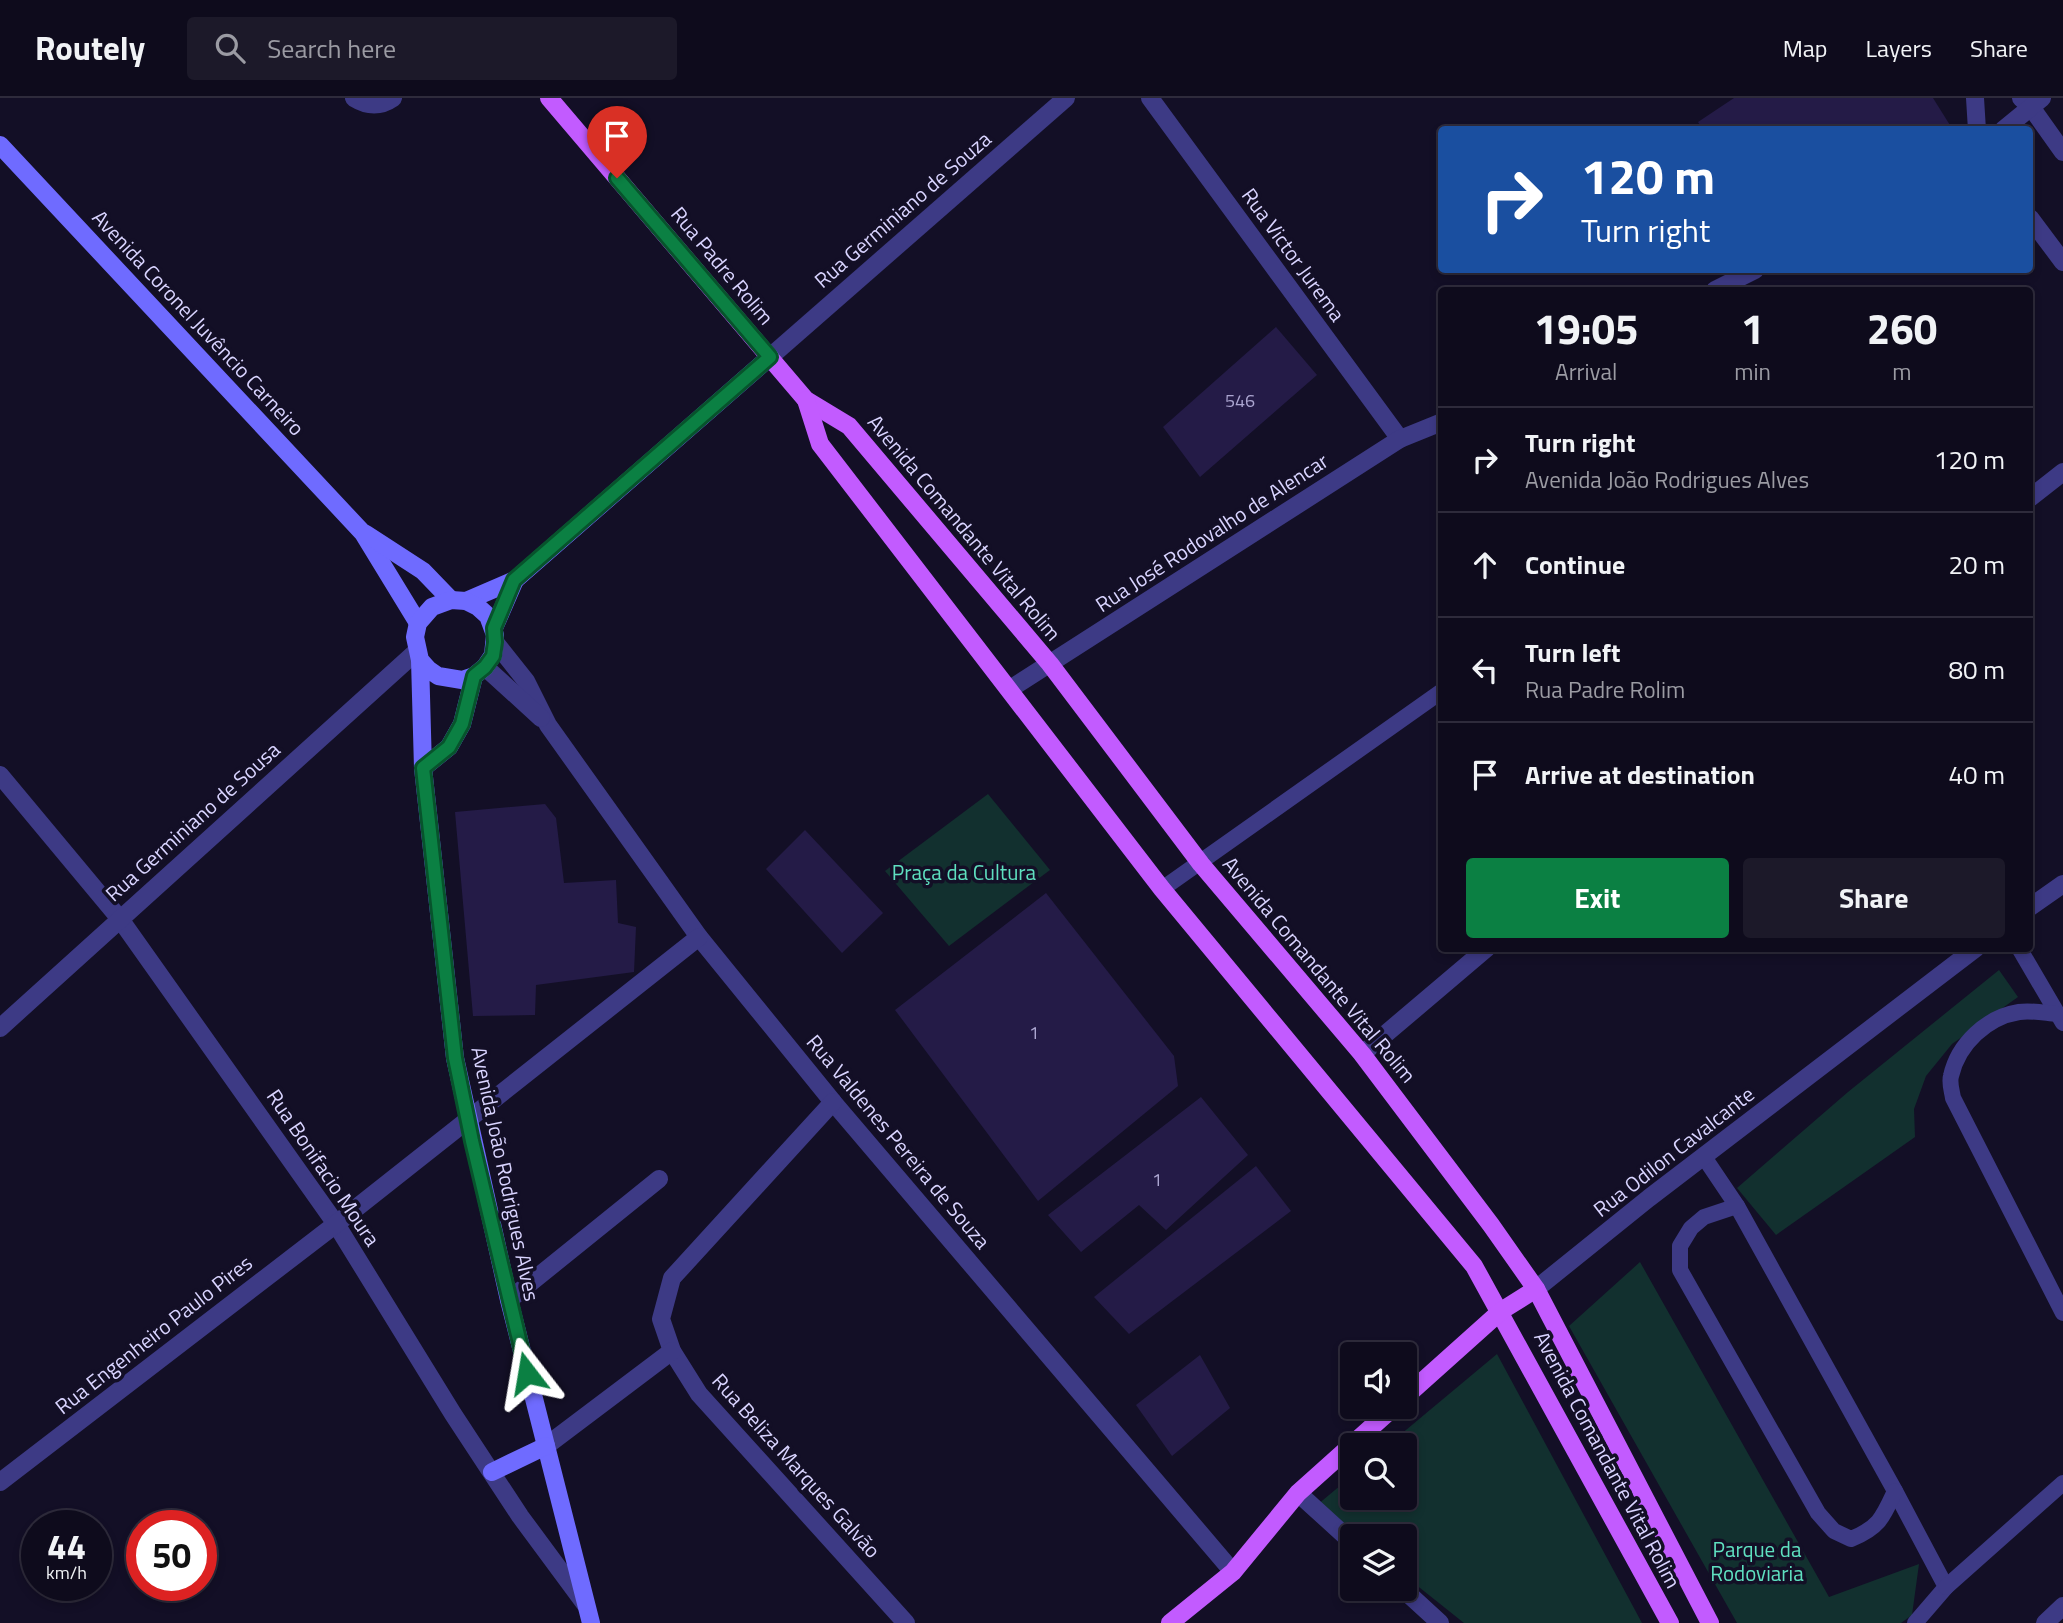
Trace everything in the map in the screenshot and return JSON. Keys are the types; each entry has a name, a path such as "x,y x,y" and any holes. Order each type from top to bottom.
{"main road":[{"name":"Rua Padre Rolim","path":"549,98 806,400"},
{"name":"Avenida Coronel Juvêncio Carneiro","path":"0,145 363,533 418,623"},
{"path":"480,672 463,680 438,676 418,655 415,637 418,623 432,607 459,601 514,580 770,357"},
{"name":"Avenida Comandante Vital Rolim","path":"806,400 849,426 1050,664 1201,864 1362,1054 1536,1289 1710,1623"},
{"name":"Avenida Comandante Vital Rolim","path":"806,400 820,444 1162,889 1474,1266 1670,1623"},
{"name":"Avenida Coronel Juvêncio Carneiro","path":"363,533 423,571 459,601"},
{"path":"423,768 449,747 462,724 480,672 493,656 495,635 514,580"},
{"path":"459,601 478,607 488,616 495,635"},
{"name":"Avenida João Rodrigues Alves","path":"418,655 423,768 455,1058 509,1300 591,1623"},
{"name":"Rua Odilon Cavalcante","path":"1417,1386 1501,1311 1536,1289"},
{"path":"1170,1623 1233,1572 1298,1493 1381,1419"},
{"path":"492,1472 546,1446"}],"street":[{"path":"354,98 366,106 386,103 393,98"},
{"name":"Rua Germiniano de Souza","path":"770,357 1066,98"},
{"name":"Rua Victor Jurema","path":"1150,98 1400,439"},
{"path":"1975,98 1977,126"},
{"path":"2007,126 2031,101 2063,152"},
{"path":"2033,222 2063,262"},
{"path":"1721,287 1749,273"},
{"name":"Rua José Rodovalho de Alencar","path":"1010,689 1400,439 1438,424"},
{"path":"2033,496 2063,472"},
{"name":"Rua Valdenes Pereira de Souza","path":"495,635 526,681 548,725 699,937 834,1102 1233,1572"},
{"name":"Rua Germiniano de Sousa","path":"0,1028 418,655"},
{"name":"Rua Valdenes Pereira de Souza","path":"480,672 548,725"},
{"name":"Rua Bonifacio Moura","path":"0,775 120,919 336,1224 520,1516 585,1604"},
{"path":"2033,906 2063,884"},
{"name":"Rua Engenheiro Paulo Pires","path":"0,1482 336,1224 699,937"},
{"path":"1362,1054 1482,952"},
{"name":"Rua Odilon Cavalcante","path":"1536,1289 1971,952"},
{"name":"Rua Beliza Marques Galvão","path":"834,1102 672,1278 661,1319 673,1351 699,1394 906,1623"},
{"path":"509,1300 659,1179"},
{"path":"546,1446 673,1351"},
{"path":"1298,1493 1340,1531"},
{"path":"1416,1601 1440,1623"},
{"path":"2045,1623 2063,1606"}],"lane":[{"path":"1162,889 1201,864 1438,694"},
{"path":"2021,952 2060,1018"},
{"path":"2060,1018 2021,1011 1997,1017 1973,1035 1958,1055 1950,1078 1953,1098 2063,1313"},
{"path":"1704,1157 1737,1206 1946,1587"},
{"path":"1737,1206 1704,1217 1691,1228 1679,1246 1680,1270 1818,1513 1833,1531 1851,1538 1870,1532 1885,1513 1895,1491"},
{"path":"1915,1623 1946,1587 2063,1483"}],"green space":[{"name":"Praça da Cultura","path":"988,794 1050,870 949,946 885,871"},
{"path":"1999,970 2018,997 1952,1044 1926,1076 1914,1109 1915,1137 1776,1235 1737,1188 1848,1092"},
{"name":"Parque da Rodoviaria","path":"1640,1262 1829,1597 1919,1564 1912,1615 1901,1623 1737,1623 1569,1326"},
{"path":"1497,1354 1642,1623 1464,1623 1417,1586 1417,1524 1341,1524 1317,1505 1340,1486 1340,1510 1417,1510 1417,1433 1402,1433"}],"building":[{"path":"1734,98 1933,98 1950,126 1700,126 1698,122"},
{"path":"1276,327 1317,375 1200,477 1163,427"},
{"path":"545,804 556,818 564,883 616,880 618,923 636,927 634,972 536,985 535,1015 473,1016 455,812"},
{"path":"805,830 883,913 842,953 766,869"},
{"path":"1046,893 1174,1056 1178,1086 1038,1201 895,1010"},
{"path":"1201,1097 1248,1155 1166,1230 1139,1205 1081,1252 1048,1215"},
{"path":"1256,1166 1291,1211 1129,1334 1094,1297"},
{"path":"1200,1355 1230,1408 1172,1456 1136,1405"}],"route":[{"path":"527,1373 455,1058 423,768 449,747 462,724 474,676 493,656 494,628 514,580 770,357 617,178"}]}
